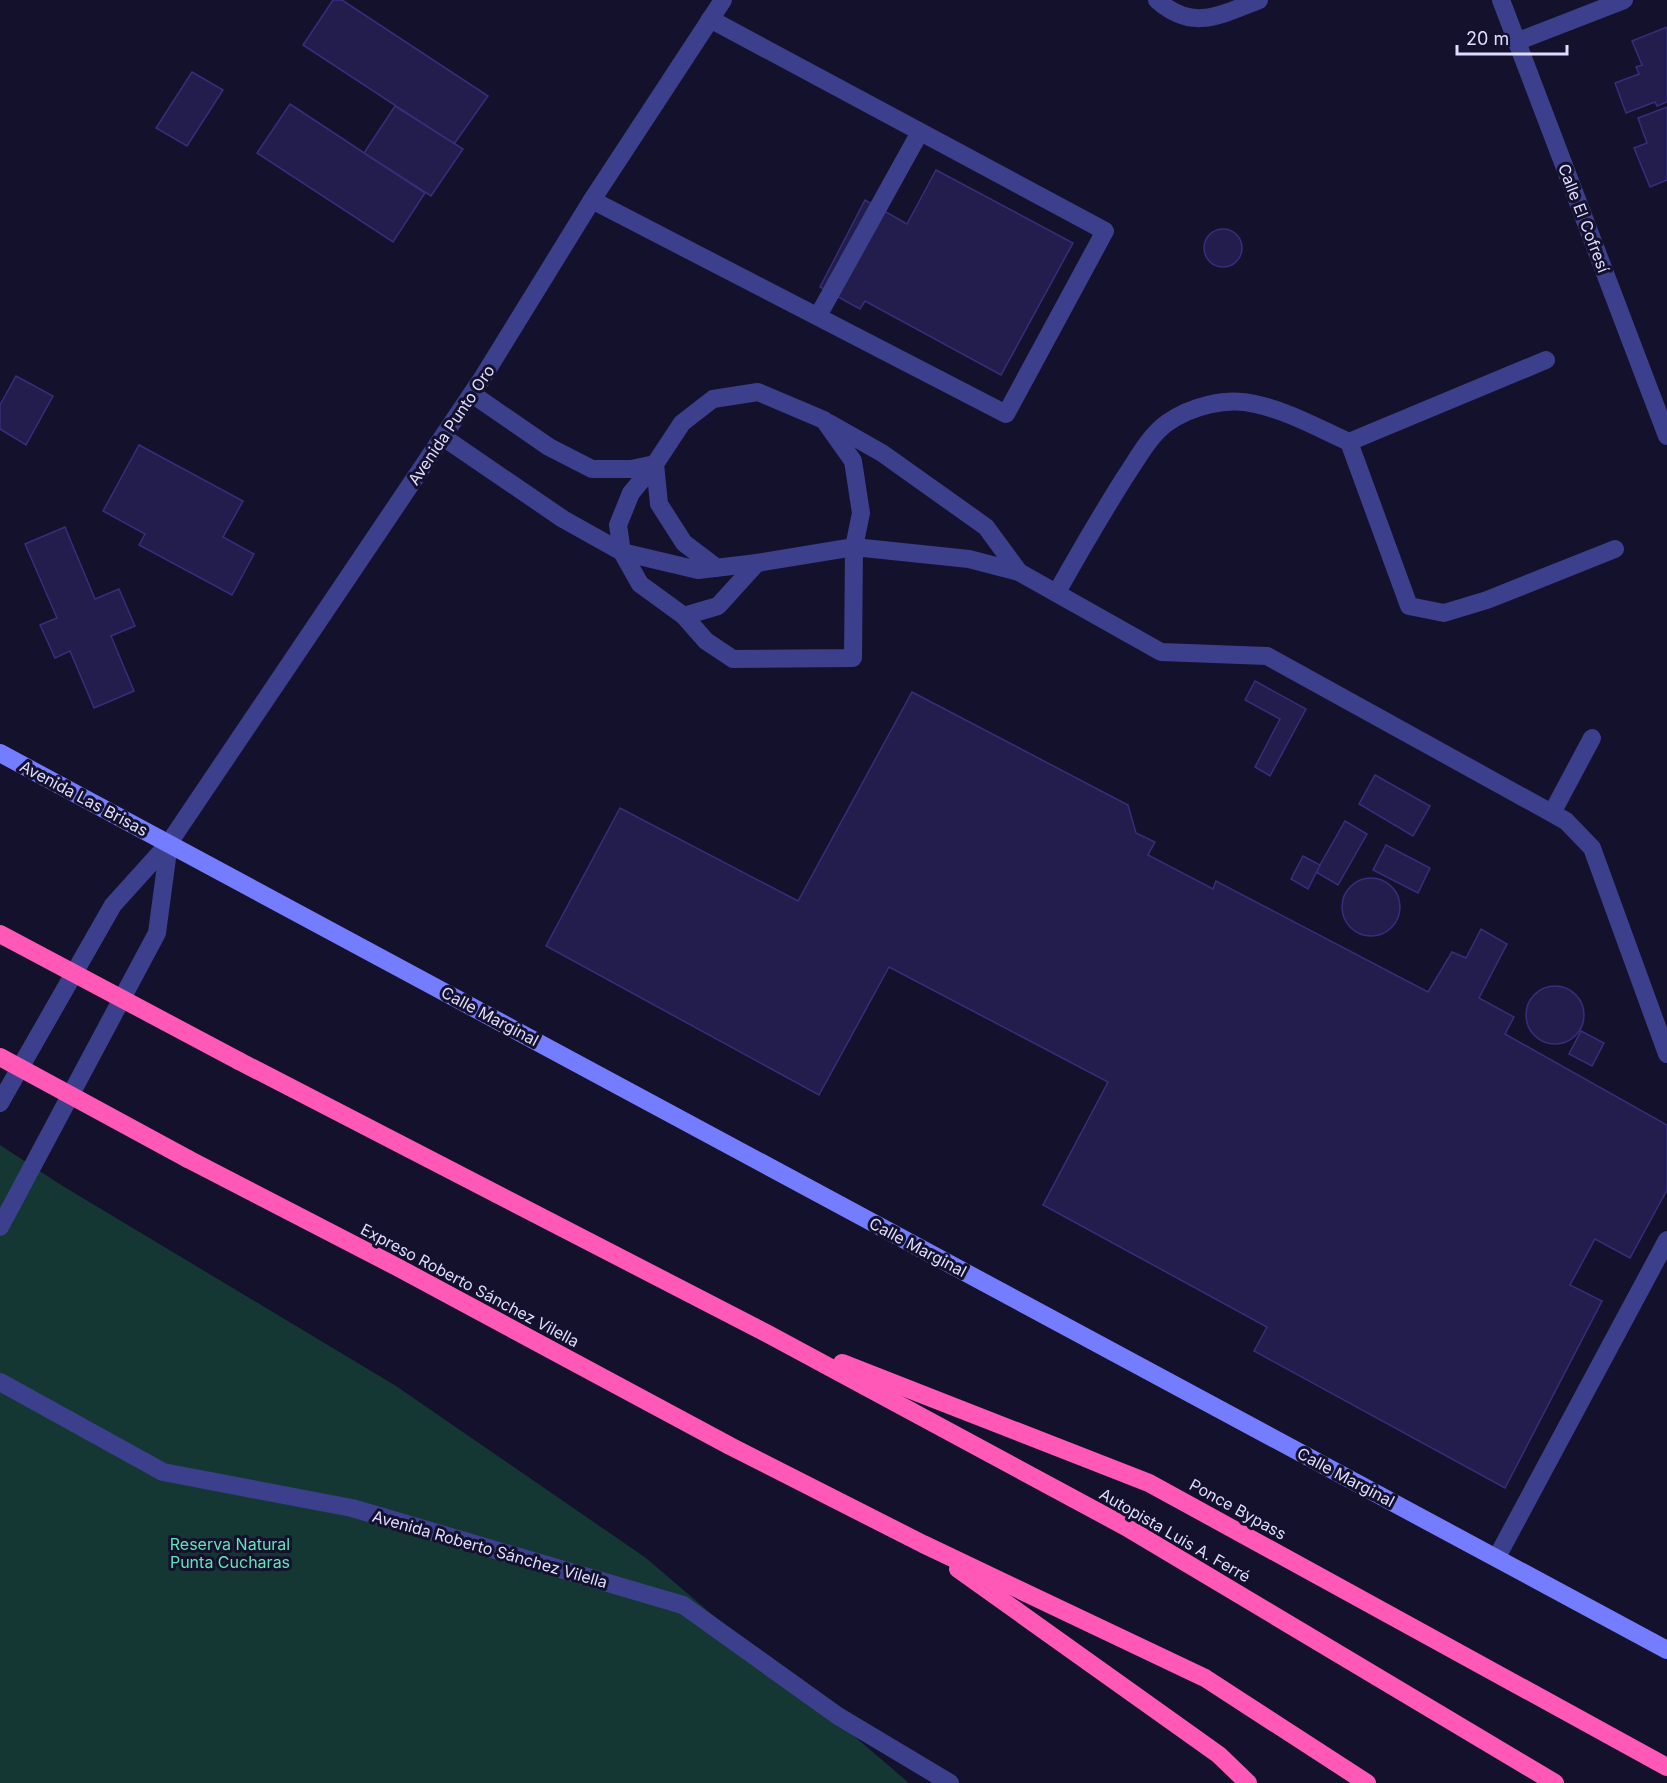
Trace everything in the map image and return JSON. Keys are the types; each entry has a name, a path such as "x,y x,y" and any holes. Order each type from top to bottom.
{"highway":[{"path":"0,934 239,1061 768,1334"},
{"name":"Expreso Roberto Sánchez Vilella","path":"0,1057 188,1160 397,1267 730,1446 922,1544"},
{"name":"Ponce Bypass","path":"768,1334 1149,1483 1667,1767"},
{"name":"Autopista Luis A. Ferré","path":"768,1334 1126,1527 1555,1783"},
{"path":"922,1544 1219,1755 1248,1783"},
{"path":"922,1544 1205,1678 1367,1783"}],"street":[{"name":"Avenida Punto Oro","path":"0,1102 113,905 169,843 472,394 592,200 723,0"},
{"path":"1157,0 1183,17 1210,18 1259,0"},
{"name":"Calle El Cofresí","path":"1501,0 1667,436"},
{"path":"1516,42 1624,0"},
{"path":"592,200 1006,414 1106,231 710,19"},
{"path":"818,316 920,132"},
{"path":"1348,442 1546,360"},
{"path":"824,420 853,461 861,513 854,547 853,658 733,659 706,641 684,616 640,584 622,552 618,525 631,493 655,464 682,423 713,399 758,392 824,420 882,453 986,527 1019,572"},
{"path":"472,394 549,447 592,469 631,469 655,464"},
{"path":"1057,592 1096,523 1148,442 1167,423 1188,411 1222,402 1254,403 1291,415 1348,442 1409,606 1444,613 1487,600 1615,549"},
{"path":"443,437 563,519 622,552 698,570 854,547 969,559 1019,572 1161,652 1267,656 1566,821 1592,848 1667,1054"},
{"path":"655,464 659,504 684,543 717,568"},
{"path":"684,616 718,606 756,563"},
{"path":"1552,813 1592,738"},
{"name":"Avenida Las Brisas","path":"0,753 169,843"},
{"path":"0,1227 157,933 169,843"},
{"name":"Calle Marginal","path":"169,843 1667,1650"},
{"path":"1497,1557 1667,1240"},
{"name":"Avenida Roberto Sánchez Vilella","path":"0,1382 163,1472 352,1508 682,1605 838,1716 950,1783"}],"green space":[{"name":"Reserva Natural Punta Cucharas","path":"0,1145 61,1185 396,1386 646,1558 909,1783 0,1783"}],"building":[{"path":"333,0 342,0 488,96 454,144 303,45"},
{"path":"1667,27 1667,102 1657,106 1655,102 1626,113 1615,83 1639,74 1636,67 1642,65 1632,41"},
{"path":"192,72 223,90 187,146 156,128"},
{"path":"290,104 425,193 393,242 257,153"},
{"path":"395,106 463,149 431,196 364,153"},
{"path":"1667,107 1667,180 1650,187 1634,148 1647,143 1638,118"},
{"path":"936,170 1073,243 1001,375 865,301 860,309 820,287 865,200 907,224"},
{"path":"1223,229 1237,234 1242,248 1237,262 1223,267 1209,262 1204,248 1209,234"},
{"path":"16,376 53,396 26,445 0,429 0,405"},
{"path":"139,445 243,501 223,537 254,554 232,595 139,545 145,534 103,511"},
{"path":"65,527 95,599 119,589 135,626 111,636 134,691 94,708 70,651 55,658 40,625 57,618 25,544"},
{"path":"1255,681 1306,709 1270,776 1255,767 1280,719 1245,700"},
{"path":"912,692 1128,805 1136,833 1155,842 1148,855 1213,889 1216,881 1428,992 1452,952 1466,958 1481,929 1507,944 1479,998 1514,1017 1505,1034 1667,1125 1667,1190 1630,1258 1595,1239 1570,1285 1602,1301 1505,1488 1254,1351 1267,1327 1043,1205 1108,1082 889,967 819,1095 546,946 620,808 798,901"},
{"path":"1375,775 1430,806 1413,836 1359,804"},
{"path":"1345,821 1367,834 1338,885 1316,872"},
{"path":"1386,845 1430,868 1418,893 1373,870"},
{"path":"1303,856 1320,865 1308,889 1291,879"},
{"path":"1371,878 1387,883 1395,891 1400,907 1395,923 1387,931 1371,936 1355,931 1347,923 1342,907 1347,891 1355,883"},
{"path":"1555,986 1566,988 1579,999 1584,1015 1582,1026 1571,1039 1555,1044 1544,1042 1531,1031 1526,1015 1528,1004 1539,991"},
{"path":"1581,1031 1604,1043 1592,1066 1569,1054"}]}
